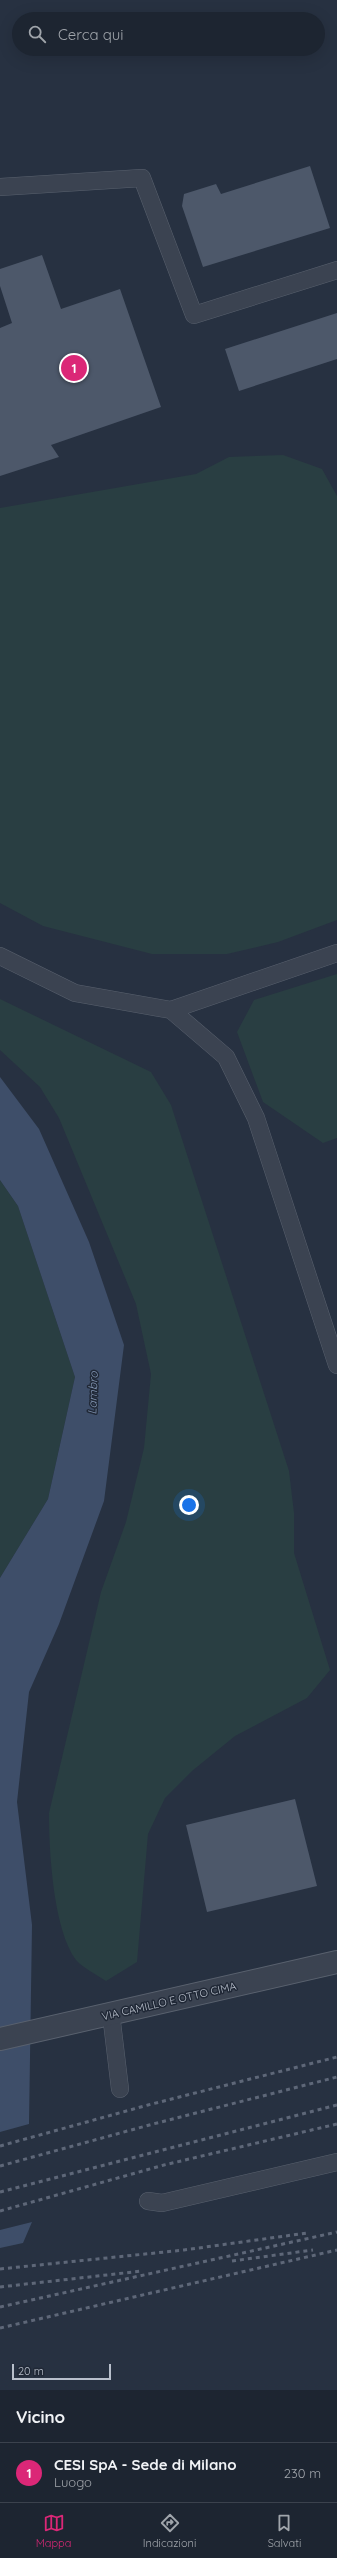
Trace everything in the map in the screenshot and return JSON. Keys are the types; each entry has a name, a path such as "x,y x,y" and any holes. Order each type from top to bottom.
{"street":[{"name":"VIA CAMILLO E OTTO CIMA","path":"0,2039 337,1962"}],"lane":[{"path":"0,188 142,178 194,315 337,270"},
{"path":"0,956 76,993 171,1010 337,953"},
{"path":"171,1010 226,1057 256,1118 337,1365"},
{"path":"111,2014 120,2089"},
{"path":"148,2201 162,2203 337,2162"}],"green space":[{"path":"283,455 322,469 337,496 337,920 278,942 227,954 152,954 43,926 0,903 0,508 196,474 229,457"},
{"path":"337,974 337,1138 323,1143 263,1102 237,1032 254,1000"},
{"path":"0,999 151,1072 171,1105 289,1471 294,1513 294,1553 330,1670 307,1698 235,1736 192,1771 165,1798 148,1834 137,1962 106,1981 86,1969 76,1960 68,1946 62,1929 57,1910 51,1868 49,1813 101,1592 126,1522 144,1448 151,1374 136,1304 59,1118 40,1087 0,1050"},
{"path":"0,1180 18,1206 75,1377 48,1499 0,1578"}],"water":[{"name":"Lambro","path":"0,1077 39,1129 89,1242 124,1345 104,1501 59,1624 29,1692 17,1802 32,1925 29,2124 0,2132 0,1578 48,1499 75,1377 18,1206 0,1180"},
{"path":"32,2222 23,2243 0,2248 0,2230"}],"building":[{"path":"310,166 330,228 203,267 182,206 184,194 216,184 221,194"},
{"path":"42,255 61,309 120,289 161,407 51,445 59,457 0,476 0,328 12,323 0,286 0,269"},
{"path":"337,313 337,359 239,391 225,349"},
{"path":"295,1799 317,1886 207,1912 186,1825"}],"railway":[{"path":"0,2146 148,2105 337,2057"},
{"path":"0,2166 153,2124 337,2077"},
{"path":"0,2192 337,2105"},
{"path":"0,2211 164,2165 337,2124"},
{"path":"0,2307 337,2232"},
{"path":"0,2269 184,2250 307,2233"},
{"path":"232,2261 313,2250"},
{"path":"0,2328 337,2250"},
{"path":"0,2287 142,2271"}],"place":[{"name":"CESI SpA - Sede di Milano","path":"74,368"}]}
